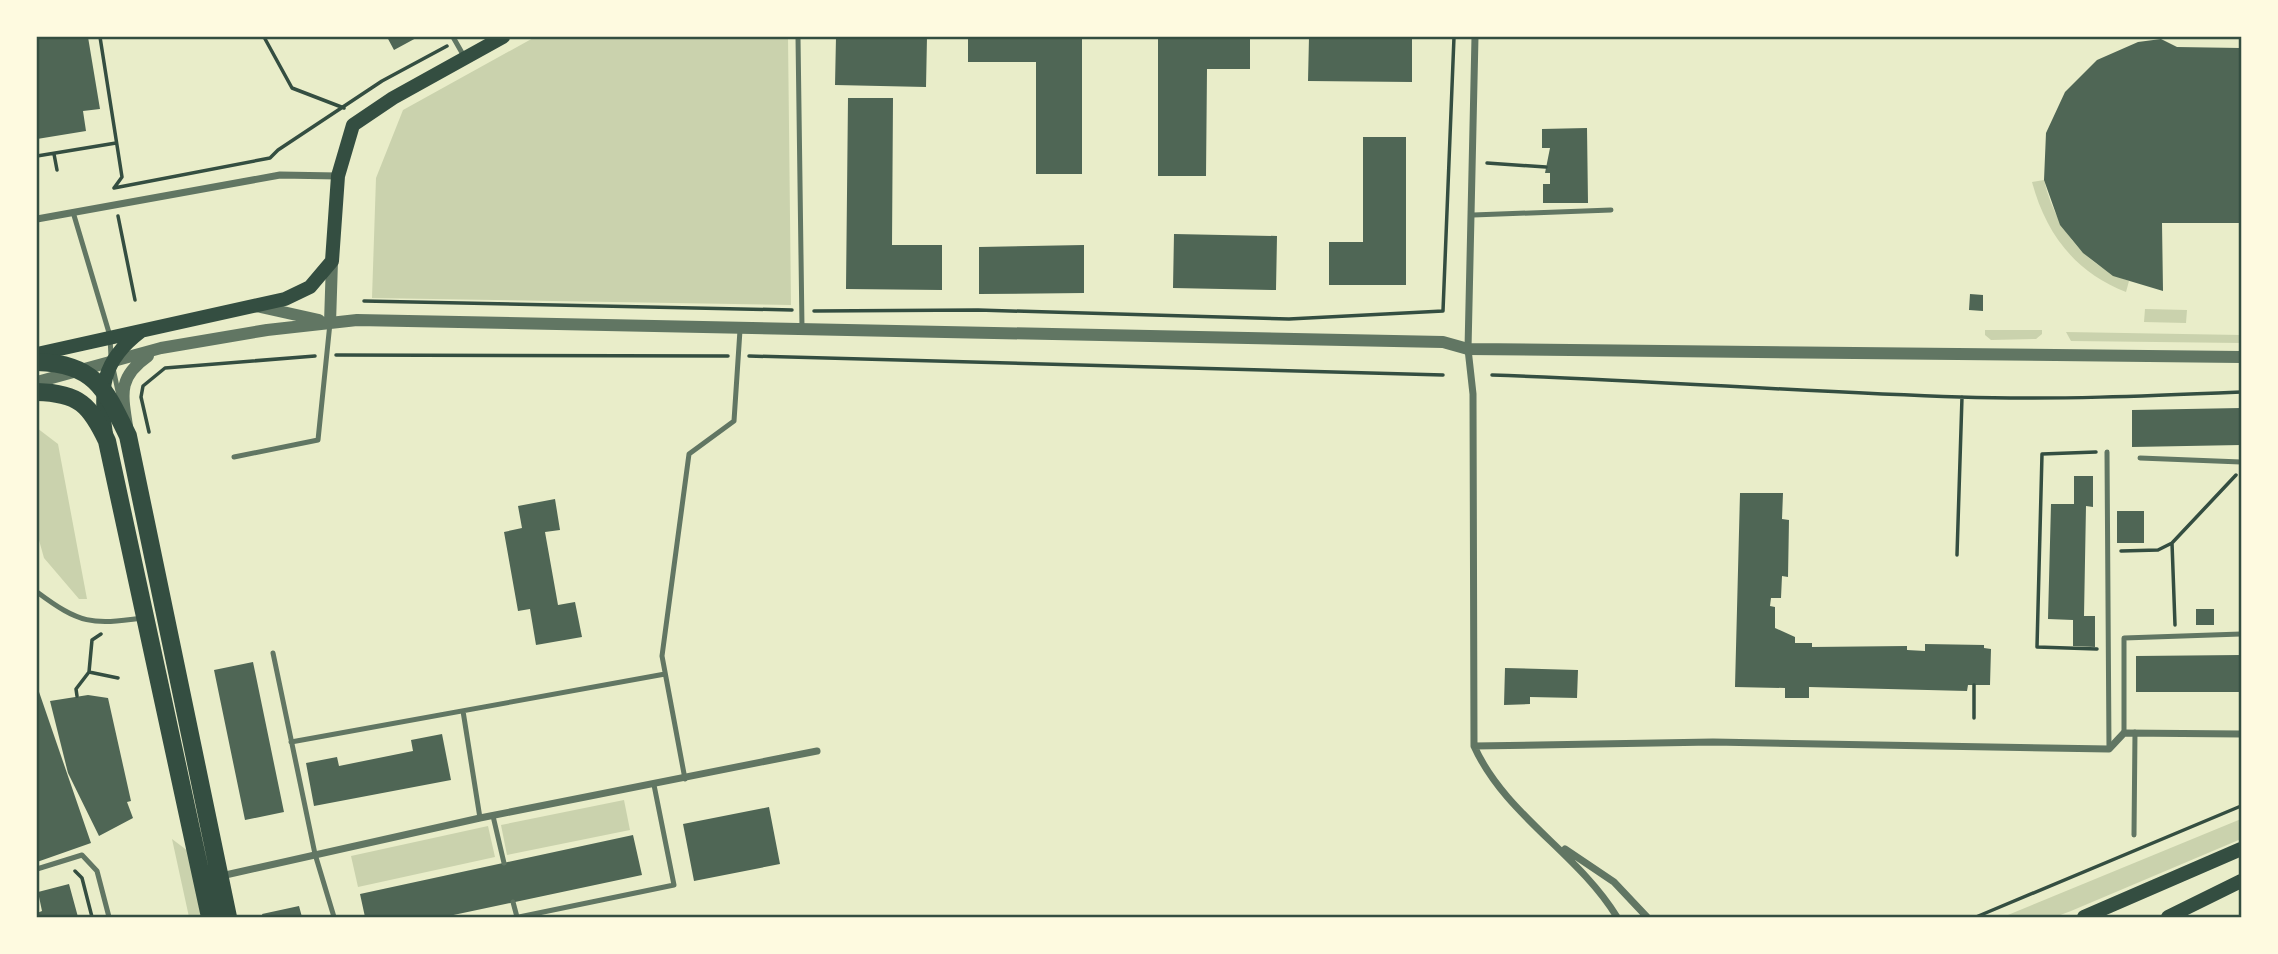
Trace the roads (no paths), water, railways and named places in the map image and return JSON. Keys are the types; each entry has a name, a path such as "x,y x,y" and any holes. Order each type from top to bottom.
{"main road":[{"path":"37,354 285,299 310,286 331,261 338,176 353,125 393,98 503,37"},
{"path":"158,326 140,332 122,345 112,363 100,400 210,917"},
{"path":"37,362 68,365 94,376 128,436 228,917"},
{"path":"37,392 57,393 82,401 95,415 107,441"},
{"path":"2084,917 2241,849"},
{"path":"2168,917 2241,881"}],"street":[{"path":"1475,37 1468,349 1474,394 1474,747 1494,780 1577,865 1617,917"},
{"path":"37,219 281,175 338,176"},
{"path":"330,323 331,261"},
{"path":"256,306 330,323"},
{"path":"37,382 161,348 357,320 1443,342 1468,349 2241,357"},
{"path":"128,436 123,395 125,381 133,367 161,348"},
{"path":"1474,747 1713,742 2109,749 2123,733 2241,734"},
{"path":"220,876 480,818 817,751"},
{"path":"1548,837 1614,882 1647,917"}],"lane":[{"path":"453,37 465,58"},
{"path":"798,37 802,330"},
{"path":"1473,215 1611,210"},
{"path":"73,212 110,336 112,363 128,436"},
{"path":"234,457 318,440 330,323"},
{"path":"685,779 662,656 689,454 734,421 741,329"},
{"path":"2107,452 2109,749"},
{"path":"2140,458 2241,462"},
{"path":"37,592 67,615 99,624 147,617"},
{"path":"2123,733 2124,638 2241,634"},
{"path":"273,653 315,854 334,917"},
{"path":"291,742 665,674"},
{"path":"464,711 480,818"},
{"path":"2134,835 2135,732"},
{"path":"513,902 518,917 674,885 654,785"},
{"path":"492,816 504,863"},
{"path":"40,866 82,855 97,871 109,917"}]}
